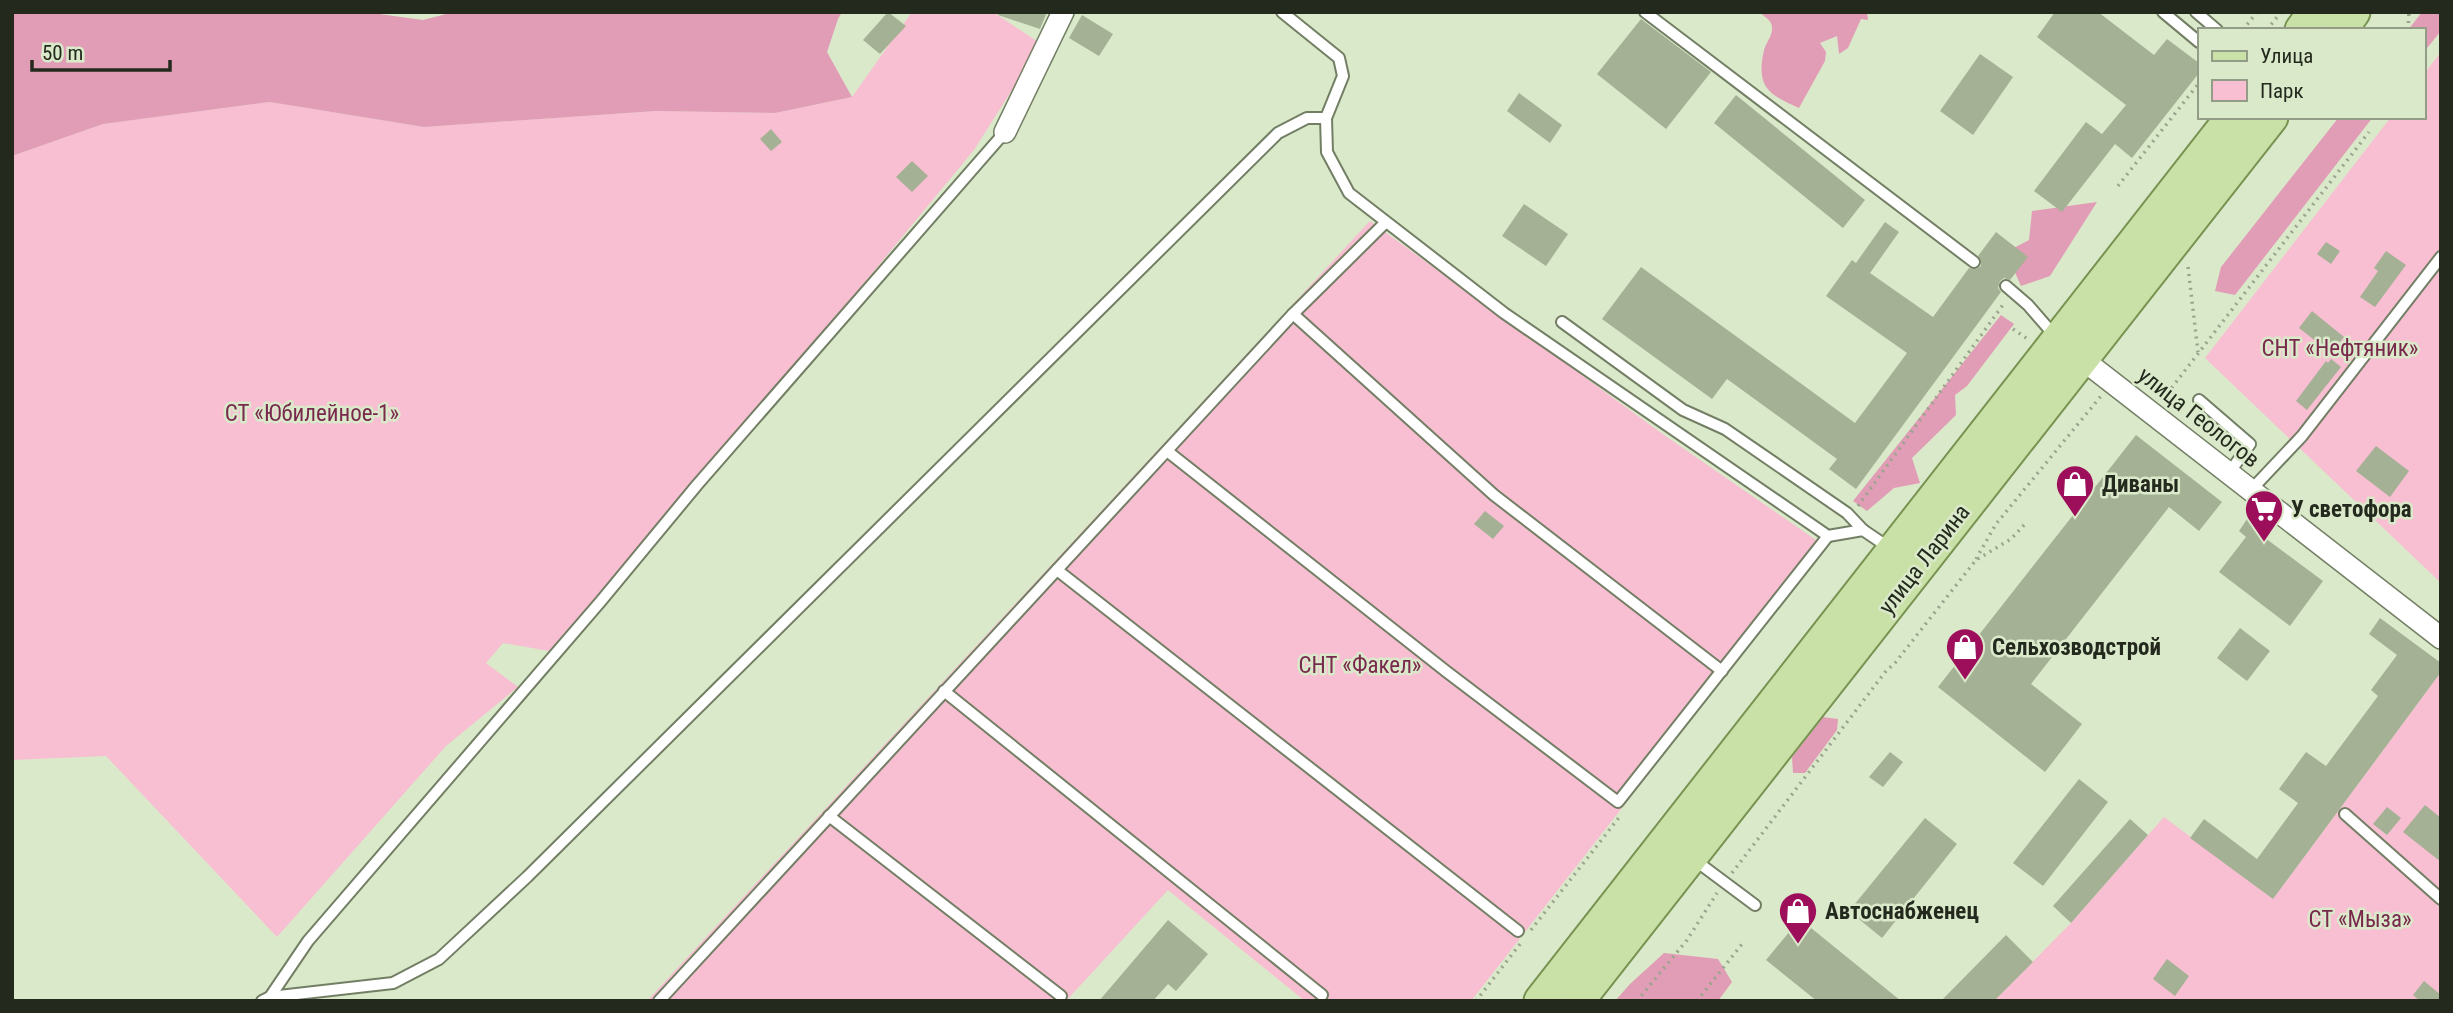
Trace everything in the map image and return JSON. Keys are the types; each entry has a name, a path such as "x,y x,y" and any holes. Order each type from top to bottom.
{"main road":[{"path":"2303,28 2315,12"},
{"path":"2341,28 2353,12"},
{"name":"улица Ларина","path":"1577,1001 2070,355 2232,119"},
{"name":"улица Ларина","path":"1541,1001 1893,551 2070,355 2268,119"}],"street":[{"path":"1005,132 1063,12"},
{"name":"улица Геологов","path":"2070,355 2152,413 2441,638"}],"lane":[{"path":"1282,12 1339,58 1343,76 1326,118 1327,152 1349,193 1504,313 1828,536"},
{"path":"1645,12 1974,262"},
{"path":"2163,12 2198,40"},
{"path":"2196,12 2215,28"},
{"path":"266,999 393,983 439,959 537,868 1279,133 1307,118 1326,118"},
{"path":"266,999 317,931 697,485 1005,132"},
{"path":"659,1001 1293,314 1385,223"},
{"path":"2251,490 2302,436 2441,257"},
{"path":"2006,286 2028,305 2070,355"},
{"path":"1293,314 1494,495 1722,671"},
{"path":"1562,322 1683,410 1725,429 1847,513 1863,530 1893,551"},
{"path":"2199,400 2250,444 2229,473"},
{"path":"1167,451 1436,664 1618,802 1828,536 1863,530"},
{"path":"1057,570 1518,931"},
{"path":"944,691 1322,995"},
{"path":"2344,814 2441,899"},
{"path":"829,816 1061,996"},
{"path":"1690,856 1755,905"}],"path":[{"path":"2245,28 2257,12"},
{"path":"2269,28 2281,12"},
{"path":"2118,186 2198,84"},
{"path":"2152,413 2369,132"},
{"path":"2189,267 2199,353"},
{"path":"1637,1001 1687,940 1724,882 1886,671 1976,560 1996,524 2102,395 2070,355 2014,330"},
{"path":"1976,560 2011,538 2026,523"},
{"path":"1697,1001 1742,944"}],"green space":[{"name":"СТ «Юбилейное-1»","path":"912,12 993,12 1041,44 974,150 697,485 549,651 503,643 486,663 518,687 446,746 277,937 106,756 12,760 12,156 103,124 270,102 424,127 656,111 775,113 852,97"},
{"name":"СНТ «Нефтяник»","path":"2441,52 2441,583 2205,358 2389,119 2425,119 2425,72"},
{"name":"СНТ «Факел»","path":"1370,221 1664,435 1826,547 1471,1001 1305,1001 1168,890 1066,1001 647,1001"},
{"name":"СТ «Мыза»","path":"2441,672 2441,1001 1994,1001 2071,923 2164,817 2273,899"}],"shaded area":[{"path":"365,12 423,20 454,12 842,12 827,52 852,97 775,113 656,111 424,127 270,102 103,124 12,156 12,14"},
{"path":"1759,12 1867,12 1868,20 1861,19 1848,48 1839,54 1837,36 1820,43 1826,52 1825,61 1799,108 1772,93 1763,80 1764,50 1772,26"},
{"path":"2422,12 2441,12 2441,31 2425,51 2425,28 2410,28"},
{"path":"2337,119 2371,119 2235,295 2215,291 2221,267"},
{"path":"2097,202 2050,276 2021,286 2006,252 2029,240 2032,211"},
{"path":"2001,315 2014,324 1967,386 1955,395 1956,415 1912,458 1920,483 1894,488 1867,511 1853,501"},
{"path":"1823,717 1838,719 1837,730 1805,773 1793,773 1792,757"},
{"path":"1664,953 1718,959 1732,982 1718,1001 1615,1001"}],"building":[{"path":"888,12 906,26 880,54 863,40"},
{"path":"999,12 1047,12 1040,29 998,15"},
{"path":"2055,12 2098,12 2154,55 2167,39 2198,62 2198,74 2132,158 2115,144 2062,212 2034,191 2086,122 2102,134 2126,105 2037,37"},
{"path":"1082,15 1113,34 1099,56 1069,38"},
{"path":"1641,19 1711,72 1666,129 1597,74"},
{"path":"1980,54 2013,77 1973,135 1940,111"},
{"path":"1519,93 1562,125 1550,143 1507,111"},
{"path":"1736,95 1865,200 1843,228 1714,123"},
{"path":"771,129 782,142 771,151 760,139"},
{"path":"912,161 928,176 912,192 896,177"},
{"path":"1524,204 1568,234 1546,266 1502,236"},
{"path":"1885,222 1899,232 1870,273 1933,317 1969,268 1976,269 1981,266 1978,256 1996,232 2028,257 2010,280 2004,278 2000,281 1998,288 2001,292 1856,489 1829,469 1837,459 1727,379 1712,399 1602,319 1641,267 1855,423 1907,353 1826,296 1852,260 1856,263"},
{"path":"2326,242 2340,251 2331,264 2317,254"},
{"path":"2386,251 2406,265 2375,307 2360,297 2378,271 2374,268"},
{"path":"2312,311 2344,337 2331,353 2299,328"},
{"path":"2331,359 2341,367 2307,410 2296,401 2326,361 2328,363"},
{"path":"2136,435 2222,502 2199,531 2169,507 2031,684 2082,724 2045,772 1938,687"},
{"path":"2376,446 2409,471 2390,497 2356,471"},
{"path":"1485,511 1504,526 1493,539 1474,524"},
{"path":"2249,516 2262,526 2257,532 2323,581 2290,626 2219,572 2246,537 2239,531"},
{"path":"2380,618 2441,663 2441,672 2273,899 2190,838 2204,819 2257,859 2298,803 2279,789 2306,752 2326,766 2378,696 2371,690 2397,655 2369,634"},
{"path":"2240,628 2270,651 2247,681 2217,658"},
{"path":"1890,752 1903,762 1883,787 1869,777"},
{"path":"2079,779 2108,802 2043,886 2013,863"},
{"path":"2425,805 2441,818 2441,862 2403,832"},
{"path":"2387,807 2401,818 2387,835 2373,824"},
{"path":"1925,818 1957,844 1882,938 1849,911"},
{"path":"2130,819 2148,835 2071,923 2053,906"},
{"path":"1800,919 1901,1001 1817,1001 1766,960"},
{"path":"1168,920 1208,954 1176,991 1168,984 1153,1001 1099,1001"},
{"path":"2006,935 2033,962 1994,1001 1941,1001"},
{"path":"2167,959 2189,976 2175,996 2153,979"},
{"path":"2424,981 2441,995 2441,1001 2420,1001 2413,995"}],"place":[{"name":"Диваны","path":"2075,518"},
{"name":"У светофора","path":"2264,543"},
{"name":"Сельхозводстрой","path":"1965,681"},
{"name":"Автоснабженец","path":"1798,945"}]}
